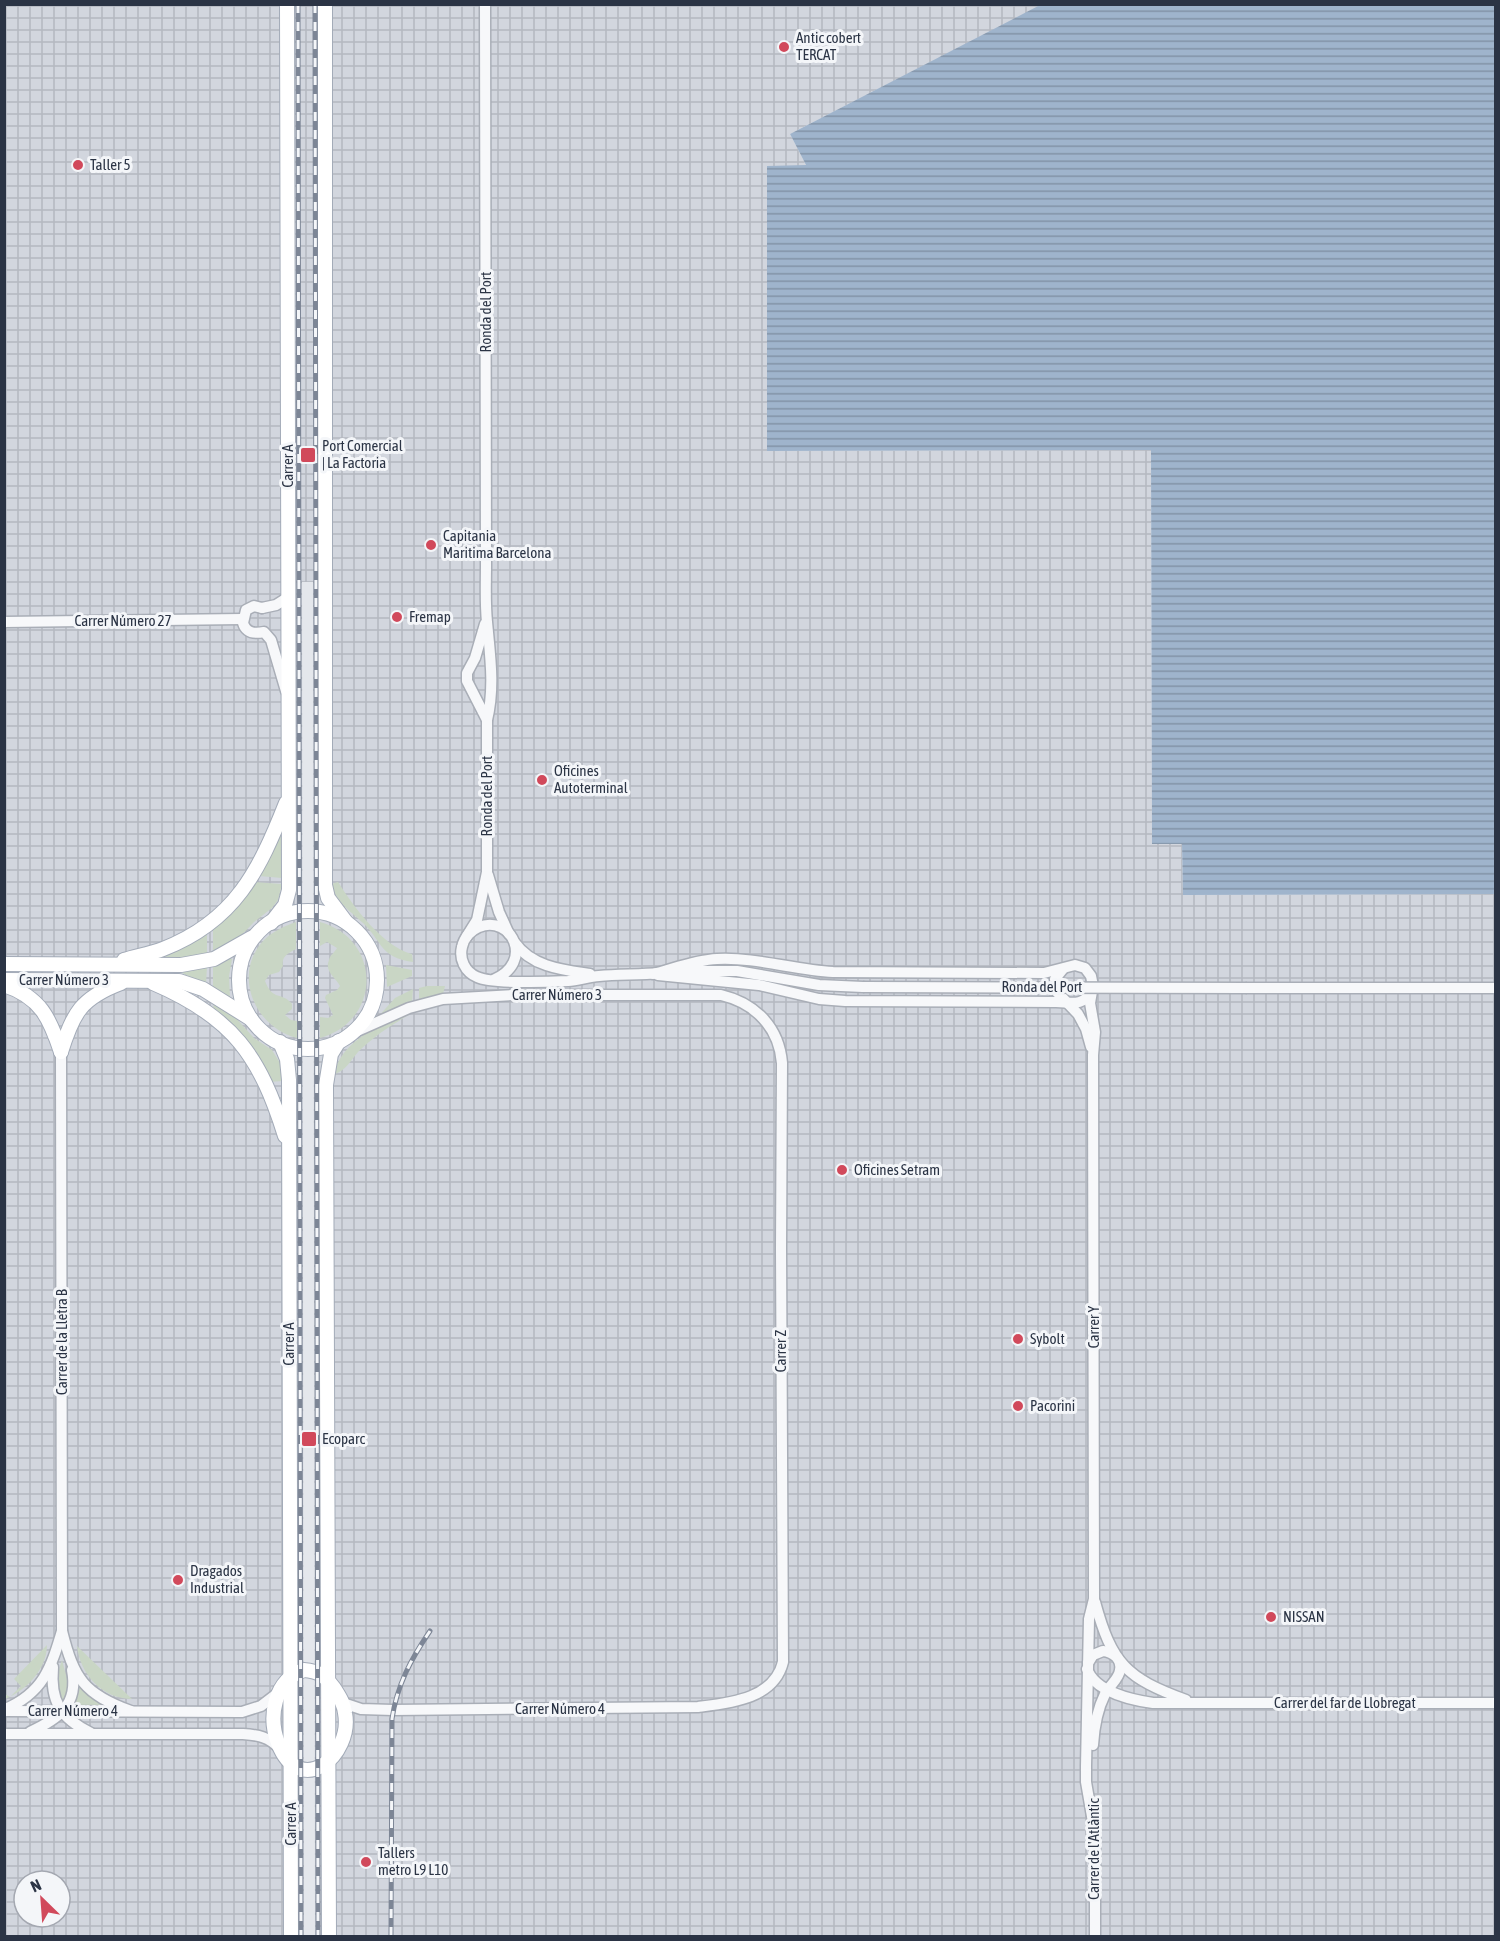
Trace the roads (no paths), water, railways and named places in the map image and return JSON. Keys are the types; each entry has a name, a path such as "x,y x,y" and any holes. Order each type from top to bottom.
{"main road":[{"name":"Carrer A","path":"271,922 285,905 289,890 287,4"},
{"path":"325,4 325,885 328,898 346,922 358,932 372,953 377,981 369,1011 331,1054 326,1085 329,1936"},
{"path":"113,964 178,942 200,930 237,899 254,875 288,796"},
{"path":"342,1039 319,1048 308,1049 292,1047 280,1042 255,1022 241,997 238,977 242,958 255,935 271,922 288,914 307,911 325,913 346,922"},
{"name":"Carrer Número 3","path":"4,964 162,965 198,963 223,955 255,935"},
{"name":"Carrer Número 3","path":"4,980 146,980 191,983 217,996 255,1022"},
{"path":"62,1053 70,1026 80,1008 99,993 127,980"},
{"path":"146,980 181,995 203,1008 239,1040 256,1063 266,1082 290,1150"},
{"path":"4,985 24,993 47,1015 62,1053"},
{"name":"Carrer A","path":"280,1042 289,1064 291,1936"},
{"path":"304,1670 321,1673 328,1680 343,1703 346,1719 338,1748 329,1761 321,1767 309,1771 297,1768 290,1763 279,1748 275,1736 272,1716 279,1692 290,1676 304,1670"}],"street":[{"name":"Ronda del Port","path":"485,4 487,620 492,681 492,703 487,720 487,872"},
{"path":"287,598 276,605 249,608 242,620 247,631 256,634 264,632 272,640 288,700"},
{"name":"Carrer Número 27","path":"4,622 242,620"},
{"name":"Ronda del Port","path":"487,620 476,658 467,673 467,681 487,720"},
{"path":"487,872 477,920 461,951 464,966 478,978 493,980 567,981 600,976"},
{"path":"487,872 499,912 512,938 516,953 513,966 493,980"},
{"path":"467,936 485,925 498,926 512,938"},
{"name":"Carrer Número 3","path":"512,938 526,955 544,965 600,976"},
{"path":"653,974 716,959 746,960 833,972 1044,973 1075,965 1085,968 1093,981 1090,1003 1095,1032 1093,1055"},
{"path":"1065,967 1057,975 1055,986 1059,995 1078,1014 1084,1024 1093,1055"},
{"name":"Ronda del Port","path":"600,976 737,971 819,985 863,987 1492,989"},
{"path":"653,974 759,985 819,999 845,1001 1066,1002 1074,1004 1082,1002 1091,992"},
{"name":"Carrer Número 3","path":"342,1039 425,1002 504,995 721,995 744,1003 767,1022"},
{"name":"Carrer Z","path":"767,1022 778,1043 782,1063 783,1662 774,1682"},
{"name":"Carrer de la Lletra B","path":"62,1053 62,1631"},
{"name":"Carrer Y","path":"1093,1055 1094,1599"},
{"path":"1094,1599 1104,1634 1118,1659 1120,1670 1112,1685 1095,1682 1089,1675 1088,1666 1094,1655 1103,1651 1111,1653 1118,1659 1126,1668 1148,1685 1194,1702"},
{"path":"1094,1599 1089,1619 1086,1776 1094,1828"},
{"path":"4,1710 38,1688 53,1661 62,1631"},
{"path":"27,1734 47,1724 62,1712 74,1691 74,1680 62,1631"},
{"path":"53,1661 51,1689 62,1712 75,1725 93,1734"},
{"path":"70,1661 85,1684 99,1698 131,1711"},
{"name":"Carrer Número 4","path":"343,1703 361,1709 393,1710 698,1707 727,1703 759,1693 774,1682"},
{"name":"Carrer del far de Llobregat","path":"1112,1685 1146,1702 1496,1703"},
{"name":"Carrer de l'Atlàntic","path":"1095,1936 1094,1828 1097,1810 1092,1779 1094,1731 1102,1702 1112,1685"},
{"name":"Carrer Número 4","path":"4,1710 242,1712 261,1706 279,1692"},
{"name":"Carrer Número 4","path":"4,1734 243,1734 271,1740 279,1748"}],"water":[{"path":"1042,4 1495,5 1495,894 1183,895 1182,844 1152,844 1151,450 767,451 767,166 806,165 790,134"}],"railway":[{"path":"298,4 301,1936"},
{"path":"315,4 318,1936"},
{"path":"391,1936 392,1719 397,1695 406,1673 430,1631"}],"place":[{"name":"Antic cobert TERCAT","path":"784,47"},
{"name":"Taller 5","path":"78,165"},
{"name":"Port Comercial | La Factoria","path":"308,455"},
{"name":"Capitania Maritima Barcelona","path":"431,545"},
{"name":"Fremap","path":"397,617"},
{"name":"Oficines Autoterminal","path":"542,780"},
{"name":"Oficines Setram","path":"842,1170"},
{"name":"Sybolt","path":"1018,1339"},
{"name":"Pacorini","path":"1018,1406"},
{"name":"Ecoparc","path":"309,1439"},
{"name":"Dragados Industrial","path":"178,1580"},
{"name":"NISSAN","path":"1271,1617"},
{"name":"Tallers metro L9 L10","path":"366,1862"}]}
